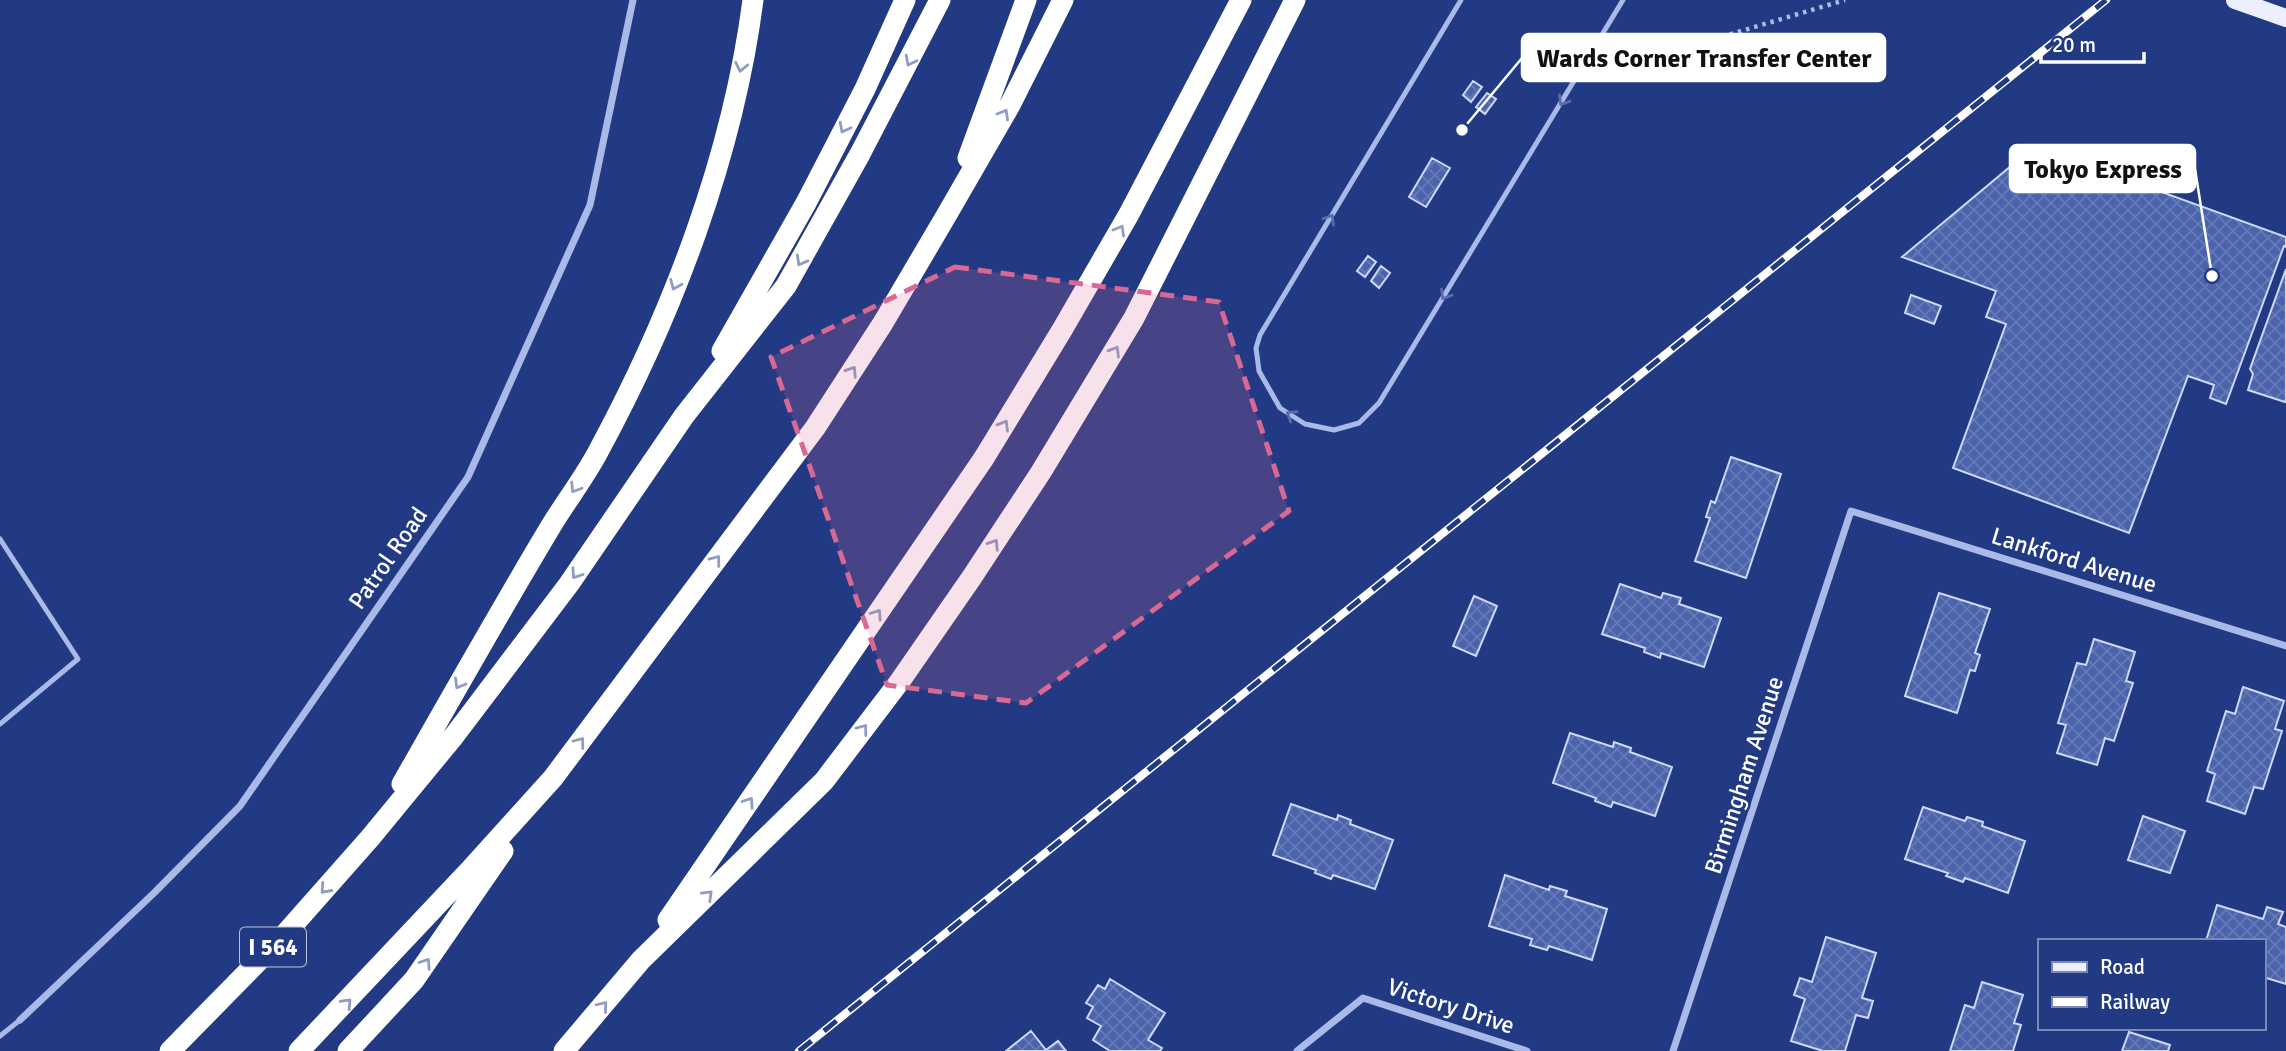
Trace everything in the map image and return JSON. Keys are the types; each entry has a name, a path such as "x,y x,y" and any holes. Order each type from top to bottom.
{"highway":[{"path":"370,838 551,526 598,452 639,368 678,278 706,199 732,108 753,0"},
{"path":"684,416 806,203 865,89 905,0"},
{"path":"370,838 454,736 569,584 684,416 786,286 880,118 940,0"},
{"path":"946,216 1026,0"},
{"path":"348,1051 414,980 553,778 814,428 883,323 946,216 1010,105 1063,0"},
{"path":"642,960 984,458 1129,214 1241,0"},
{"path":"564,1051 642,960 824,781 900,681 972,578 1041,472 1134,318 1295,0"},
{"path":"299,1051 553,778"},
{"name":"I 564","path":"170,1051 286,933 370,838"}],"main road":[{"path":"2235,0 2286,18"}],"street":[{"name":"Patrol Road","path":"20,1020 154,893 240,806 468,477 590,205 633,0"},
{"name":"Lankford Avenue","path":"1851,511 2286,646"},
{"name":"Birmingham Avenue","path":"1673,1051 1851,511"},
{"name":"Victory Drive","path":"1297,1051 1363,999 1527,1051"}],"lane":[{"path":"1461,0 1260,335 1256,348 1259,371 1280,408 1305,424 1334,430 1359,423 1379,403 1623,0"},
{"path":"0,539 78,659 0,724"},
{"name":"Patrol Road","path":"0,1036 20,1020"}],"path":[{"path":"1640,41 1661,50 1690,46 1845,0"}],"highlighted area":[{"path":"955,267 1219,302 1289,511 1026,703 887,685 771,357"}],"building":[{"path":"1473,81 1482,87 1471,102 1463,95"},
{"path":"1487,93 1496,99 1485,114 1476,107"},
{"path":"2029,151 2066,165 2068,158 2286,237 2286,247 2284,246 2226,404 2210,398 2214,385 2188,376 2129,533 1953,468 2006,324 1986,317 1996,291 1902,257"},
{"path":"1432,158 1450,168 1426,207 1409,197"},
{"path":"1368,256 1376,262 1365,277 1357,271"},
{"path":"1381,266 1390,273 1379,288 1371,281"},
{"path":"2286,269 2285,402 2248,390 2253,374 2250,369"},
{"path":"1911,295 1941,306 1934,324 1905,313"},
{"path":"1731,457 1781,474 1746,578 1695,561 1710,518 1706,517 1711,501 1715,503"},
{"path":"1620,584 1661,598 1663,593 1681,598 1679,604 1721,618 1704,667 1661,653 1660,658 1644,652 1645,648 1602,634"},
{"path":"1939,593 1990,609 1975,653 1980,655 1975,671 1970,670 1957,713 1905,696"},
{"path":"1474,596 1497,606 1476,656 1453,646"},
{"path":"2094,639 2135,652 2126,681 2133,683 2114,741 2105,738 2097,765 2057,753 2066,725 2058,723 2077,663 2086,665"},
{"path":"2243,687 2284,701 2275,729 2282,731 2263,789 2254,787 2245,814 2207,801 2215,774 2207,771 2226,711 2235,714"},
{"path":"1570,733 1613,747 1614,742 1631,748 1630,752 1672,767 1655,816 1613,802 1611,807 1595,801 1596,798 1553,783"},
{"path":"1291,804 1337,820 1338,815 1351,820 1350,824 1393,840 1375,889 1333,875 1331,879 1315,873 1316,870 1273,855"},
{"path":"1923,807 1965,821 1967,817 1983,822 1982,826 2025,841 2008,893 1965,878 1963,882 1946,876 1948,873 1905,859"},
{"path":"2143,816 2185,831 2170,873 2128,860"},
{"path":"1505,875 1549,890 1550,886 1567,891 1565,896 1607,909 1592,960 1549,946 1547,950 1530,945 1532,939 1489,926"},
{"path":"2217,905 2263,919 2267,907 2283,912 2278,924 2286,927 2286,984 2265,978 2265,939 2207,939"},
{"path":"1826,937 1876,953 1862,998 1873,1001 1868,1018 1856,1015 1845,1051 1823,1051 1791,1041 1805,999 1794,995 1800,978 1812,982"},
{"path":"1110,979 1165,1013 1148,1040 1162,1048 1160,1051 1110,1051 1093,1040 1101,1026 1087,1018 1093,1007 1086,1003 1098,985 1105,989"},
{"path":"1982,982 2023,995 2014,1023 2021,1025 2013,1051 1950,1051 1965,1005 1974,1008"},
{"path":"1031,1031 1046,1050 1058,1041 1066,1051 1006,1051"},
{"path":"2129,1032 2170,1045 2168,1051 2122,1051"}],"railway":[{"path":"799,1051 2106,0"}],"place":[{"name":"Wards Corner Transfer Center","path":"1462,130"},
{"name":"Tokyo Express","path":"2212,276"}]}
